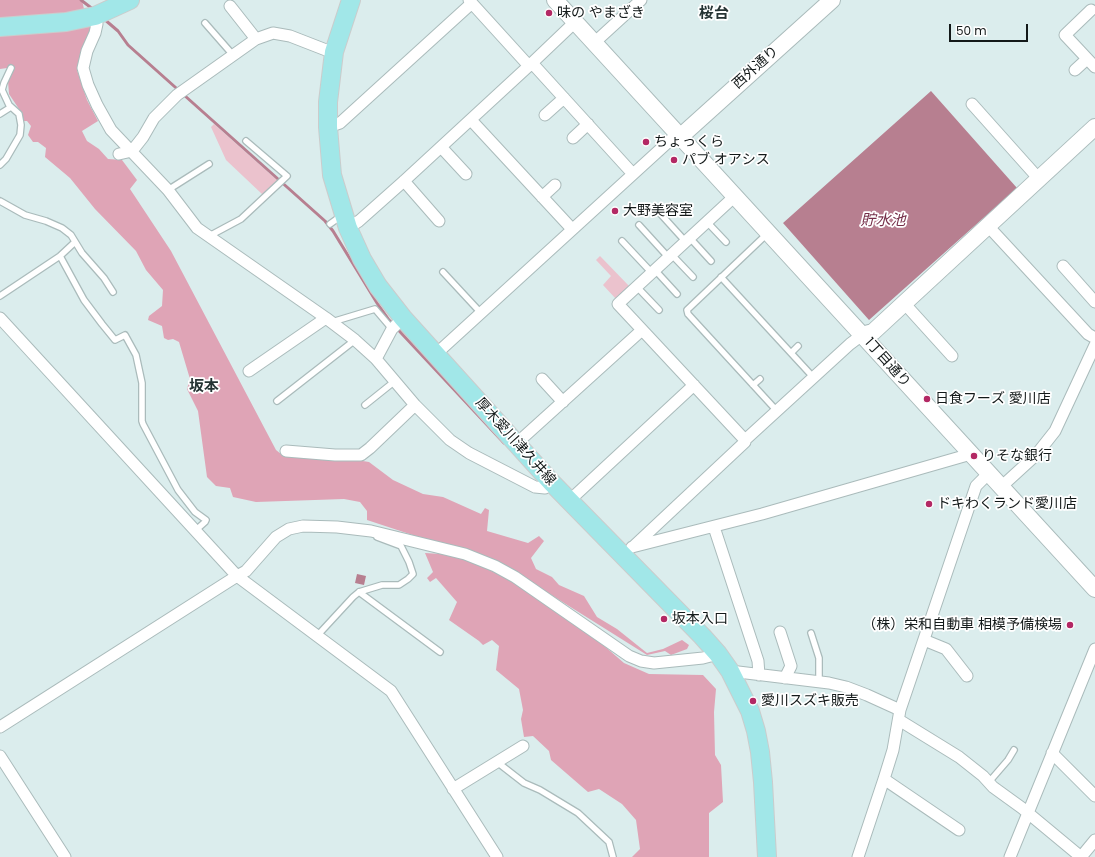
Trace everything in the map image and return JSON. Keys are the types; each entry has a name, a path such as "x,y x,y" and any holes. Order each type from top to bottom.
{"main road":[{"path":"0,27 66,22 130,0"},
{"name":"厚木愛川津久井線","path":"351,0 334,52 328,102 328,127 332,175 341,222 378,286 397,324 436,354 552,483 628,551 718,654 730,671 750,711 756,731 763,782 767,857"}],"street":[{"name":"1丁目通り","path":"555,0 1095,589"},
{"path":"594,43 641,0"},
{"name":"西外通り","path":"678,135 832,0"},
{"path":"328,127 340,123 470,1 564,98 633,174"},
{"path":"230,6 243,15 256,39"},
{"path":"101,9 96,24 95,34 87,51 83,68 91,92 112,130 168,190 197,228 329,320 355,340 376,359 416,405 450,440 469,453 535,487 545,488 552,483"},
{"path":"1085,12 1065,34 1095,67"},
{"path":"341,222 359,221 471,120 574,22"},
{"path":"119,154 132,151 143,137 154,118 181,93 256,39 273,33 286,32 326,50 334,52"},
{"path":"1075,70 1087,58"},
{"path":"545,115 564,98"},
{"path":"972,104 987,115 1006,148 1039,179"},
{"path":"471,120 572,229"},
{"path":"573,138 588,124"},
{"path":"628,551 777,411 862,335 873,332 1094,130"},
{"path":"436,354 572,229 678,135"},
{"path":"441,147 466,174"},
{"path":"404,181 439,221"},
{"path":"542,197 555,184"},
{"path":"735,196 618,304 745,440"},
{"path":"988,226 1088,334 1095,338"},
{"path":"1063,266 1075,274 1095,302"},
{"path":"904,303 938,335 952,356"},
{"path":"0,318 237,576 390,691 497,857"},
{"path":"249,372 329,320"},
{"path":"376,359 397,324"},
{"path":"517,443 642,330"},
{"path":"1001,487 1036,455 1055,431 1095,345"},
{"path":"542,380 563,402"},
{"path":"570,500 694,385"},
{"path":"286,451 361,455 416,405"},
{"path":"628,551 971,454"},
{"path":"858,857 884,779 900,715 976,486 988,473"},
{"path":"0,727 246,571 276,537 289,529 303,526 337,527 371,531 465,554 495,566 515,577 629,656 641,662 654,663 703,658 718,654"},
{"path":"714,527 758,661 759,675"},
{"path":"780,632 791,666 785,678"},
{"path":"924,640 946,649 968,676"},
{"path":"1010,857 1095,649"},
{"path":"730,671 819,682 846,687 867,695 900,715 959,757 1081,857 1095,840"},
{"path":"453,789 523,746"},
{"path":"1052,753 1095,796"},
{"path":"0,756 65,857"},
{"path":"884,779 950,818 959,830"}],"lane":[{"path":"205,23 233,55"},
{"path":"0,165 6,159 20,136 21,125 19,114 11,107 2,90 11,68"},
{"path":"0,114 11,107"},
{"path":"210,238 213,234 241,219 287,176 254,144 246,141"},
{"path":"168,190 209,164"},
{"path":"0,201 25,215 46,221 62,228 71,236 113,292"},
{"path":"657,210 711,260"},
{"path":"708,222 726,242"},
{"path":"640,225 693,278"},
{"path":"768,232 687,310 688,314 777,411"},
{"path":"622,241 677,294"},
{"path":"0,296 60,256 75,242"},
{"path":"60,256 84,300 115,340 124,333 136,355 142,383 143,424 178,490 194,512 206,520 196,530"},
{"path":"443,272 481,313"},
{"path":"721,277 814,378"},
{"path":"638,286 659,310"},
{"path":"329,320 375,309 397,324"},
{"path":"278,401 355,340"},
{"path":"791,352 798,346"},
{"path":"311,374 316,379"},
{"path":"753,385 760,379"},
{"path":"365,405 395,381"},
{"path":"285,395 289,400"},
{"path":"317,636 359,592 382,585 399,585 413,574 401,546 378,538 371,531"},
{"path":"359,592 440,652"},
{"path":"811,633 819,658 819,682"},
{"path":"989,782 1008,760 1014,750"},
{"path":"497,762 524,783 540,790 578,813 608,842 613,857"}],"shaded area":[{"path":"0,0 82,0 87,23 91,24 89,34 83,46 77,70 87,100 98,121 82,131 87,141 99,149 108,159 122,160 137,180 130,189 171,251 276,450 281,454 332,460 350,459 369,462 393,480 423,494 443,497 481,514 485,508 489,510 487,531 528,543 539,536 544,541 531,558 536,569 552,577 559,585 584,596 597,617 617,629 647,653 663,649 682,640 689,645 687,649 671,655 665,651 647,655 529,581 624,663 649,674 703,675 716,689 714,712 715,755 721,765 723,802 709,813 709,857 632,857 640,849 636,820 622,804 599,789 588,792 551,760 549,751 533,736 524,737 521,719 523,710 519,689 496,670 499,646 492,640 483,645 449,620 457,602 436,578 430,582 427,578 433,572 425,553 441,554 443,545 367,520 367,511 360,502 344,499 256,502 233,497 230,488 216,486 207,477 198,411 187,389 190,379 179,342 173,339 168,340 164,338 162,326 148,320 149,316 162,306 163,290 146,270 136,251 95,209 70,178 45,157 46,148 38,142 33,142 28,135 31,126 27,121 24,121 21,112 9,94 7,68 0,69"},
{"path":"214,124 278,181 263,195 226,160 211,127"},
{"path":"600,256 631,288 616,299 603,285 611,276 596,260"}],"water":[{"name":"貯水池","path":"931,91 1017,188 869,320 783,223"},
{"path":"357,574 366,576 364,585 355,583"}],"waterway":[{"path":"81,0 94,10"},
{"path":"104,19 118,31 128,45 325,221 333,231 389,320 504,443"}],"place":[{"name":"味の やまざき","path":"549,13"},
{"name":"ちょっくら","path":"646,142"},
{"name":"パブ オアシス","path":"674,160"},
{"name":"大野美容室","path":"615,211"},
{"name":"日食フーズ 愛川店","path":"927,399"},
{"name":"りそな銀行","path":"974,456"},
{"name":"ドキわくランド愛川店","path":"929,504"},
{"name":"坂本入口","path":"664,619"},
{"name":"（株）栄和自動車 相模予備検場","path":"1070,625"},
{"name":"愛川スズキ販売","path":"753,701"}],"district":[{"name":"桜台","path":"714,14"},
{"name":"坂本","path":"204,387"}]}
